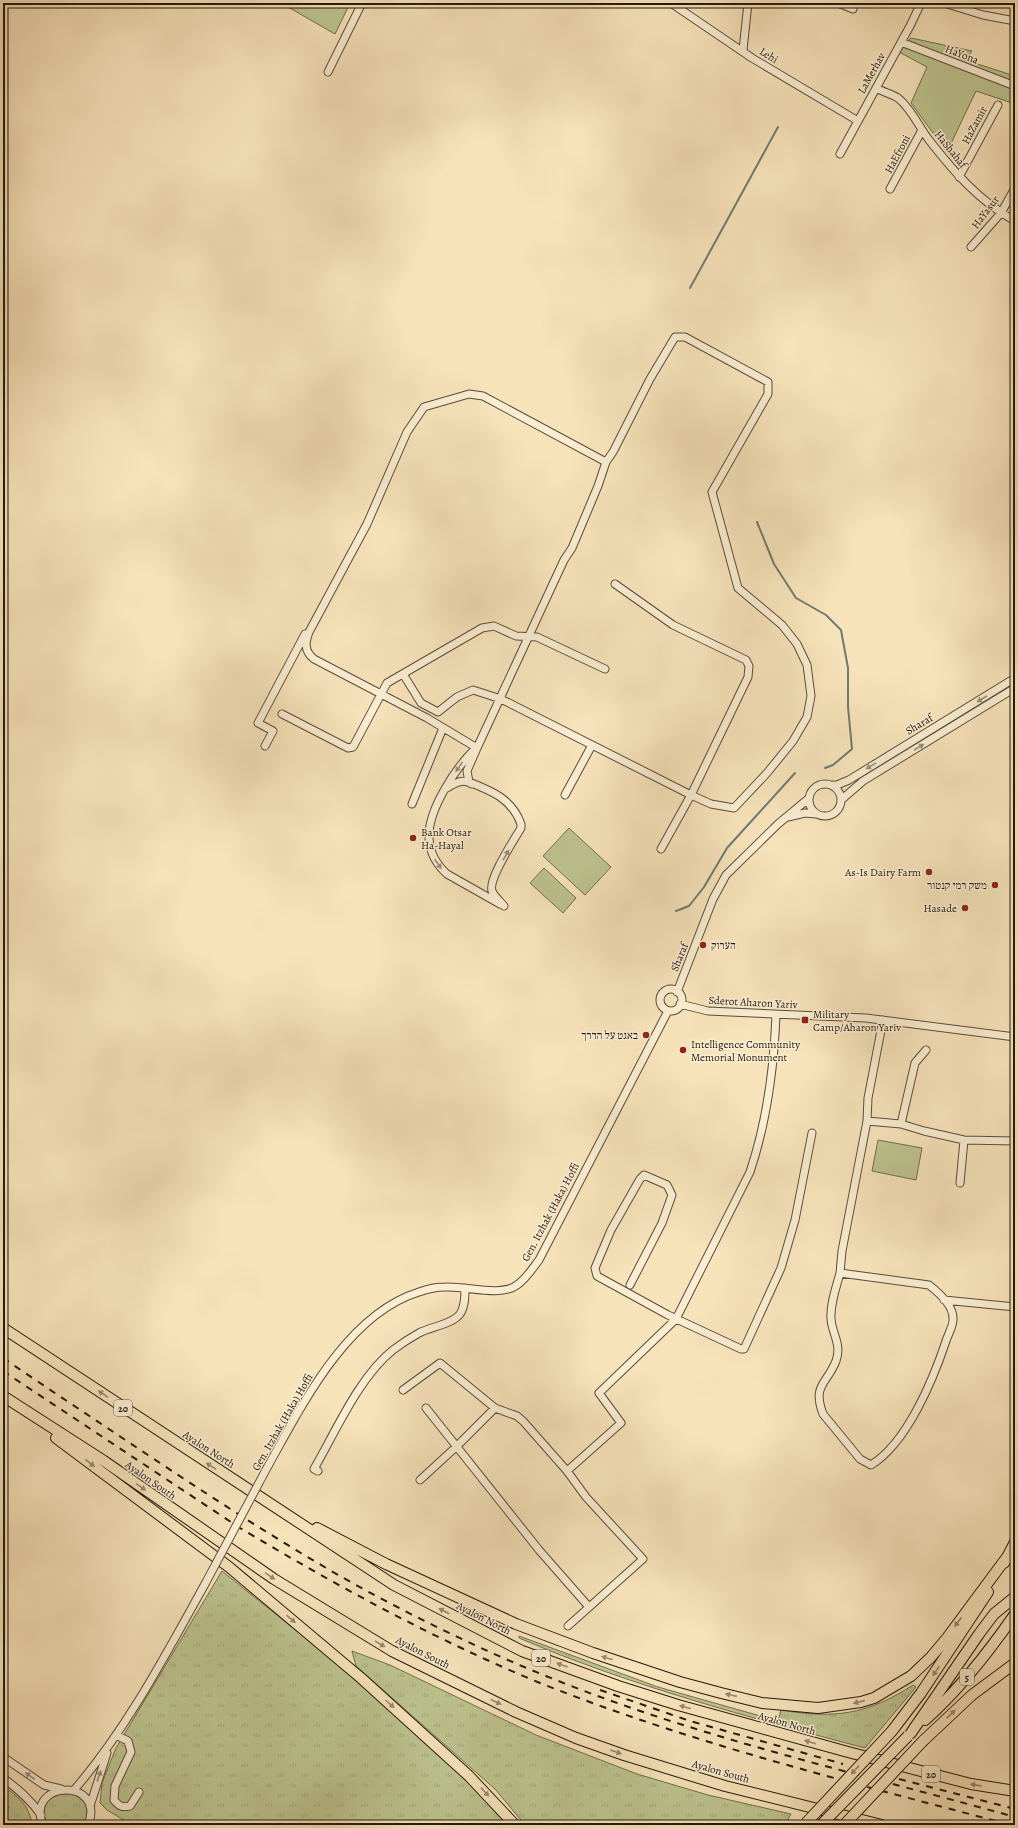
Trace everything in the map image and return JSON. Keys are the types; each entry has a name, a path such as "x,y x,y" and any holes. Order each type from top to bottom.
{"highway":[{"name":"Ayalon North","path":"3,1328 262,1500 394,1585 522,1651 618,1686 692,1709 971,1784 1015,1791"},
{"path":"3,1397 247,1582 362,1678 469,1776 515,1825"},
{"name":"Ayalon South","path":"3,1397 104,1461 274,1579 392,1651 516,1712 576,1738 718,1784 882,1825"},
{"path":"262,1500 386,1564 516,1624 592,1653 680,1682 762,1702 801,1707 830,1707 861,1702 874,1698 911,1676 931,1657 947,1638 1007,1557"},
{"path":"805,1824 910,1710 975,1613 1015,1542"},
{"path":"909,1735 994,1614 1015,1597"},
{"name":"5","path":"822,1825 909,1735 950,1698 989,1651 1015,1614"},
{"name":"5","path":"844,1825 923,1741 972,1695 1015,1663"}],"street":[{"path":"328,72 362,3"},
{"name":"Lehi","path":"671,3 743,50 752,58 858,121"},
{"path":"743,50 748,3"},
{"path":"838,3 853,9"},
{"name":"LaMerhav","path":"840,154 922,3"},
{"path":"944,3 982,15 1015,21"},
{"name":"HaYona","path":"901,42 1015,86"},
{"name":"HaShahaf","path":"876,88 898,98 907,107 922,130 959,176 978,196 1001,213 1015,221"},
{"name":"HaZamir","path":"959,176 998,105"},
{"name":"HaEfroni","path":"890,189 922,130"},
{"name":"HaYasur","path":"971,247 1001,213 1015,188"},
{"path":"403,674 420,703 438,712 457,697 473,690 501,699 691,795 712,804 734,808 767,773 793,741 807,717 811,696 807,665 797,644 782,625 738,588 712,492 768,394 768,382 685,337 675,337 650,379 613,452 606,462 598,486 572,548 564,560 501,699 467,771 469,782"},
{"path":"477,748 443,728 314,659 306,650 305,645 309,632 367,524 407,432 424,407 469,394 483,396 606,462"},
{"path":"615,584 674,625 746,660 749,666 748,677 691,795 661,849"},
{"path":"265,746 273,731 258,723 326,594 329,595"},
{"path":"282,714 350,748 353,747 387,683 482,628 494,626 516,636 537,637 605,669"},
{"name":"Sharaf","path":"833,785 843,783 1015,678"},
{"name":"Sharaf","path":"841,800 863,781 1015,688"},
{"path":"412,804 443,728"},
{"path":"565,795 592,745"},
{"path":"446,789 457,783 469,782 511,806 520,821 521,828 495,874 492,884 492,890 504,906 447,874 439,867 434,857 429,839 429,830 434,814 446,789 462,763 477,748"},
{"path":"825,783 833,785 839,792 841,800 839,807 834,813 825,816 816,814 810,807 808,799 811,791 816,785 825,783"},
{"name":"Sharaf","path":"677,992 713,899 726,875 760,840 808,799"},
{"name":"Sharaf","path":"786,818 805,813 816,814"},
{"path":"669,990 677,992 681,997 680,1004 674,1010 668,1010 661,1004 661,995 669,990"},
{"name":"Sderot Aharon Yariv","path":"680,1004 708,1011 883,1020 1015,1037"},
{"name":"Gen. Itzhak (Haka) Hoffi","path":"74,1790 116,1735 205,1584 309,1392 338,1353 359,1329 398,1301 419,1292 444,1286 498,1292 507,1291 517,1286 539,1260 668,1010"},
{"path":"567,1471 620,1423 599,1393 676,1319 750,1172 770,1092 776,1015"},
{"path":"840,1273 928,1285 938,1292 952,1309 954,1319 941,1357 925,1395 904,1431 881,1459 871,1465 860,1459 823,1414 820,1406 819,1393 822,1383 836,1360 838,1341 831,1318 832,1302 840,1273 842,1251 867,1121 868,1098 883,1020"},
{"path":"901,1124 915,1063 926,1050"},
{"path":"867,1121 901,1124 924,1132 964,1140 1015,1141"},
{"path":"630,1285 662,1223 672,1194 667,1184 644,1175 640,1179 611,1230 595,1268 597,1276 676,1319 741,1349 744,1349 781,1268 795,1220 812,1133"},
{"path":"960,1183 964,1140"},
{"path":"318,1471 314,1469 369,1374 387,1355 410,1338 455,1320 461,1313 464,1304 465,1288"},
{"path":"944,1300 1015,1307"},
{"path":"403,1390 440,1363 495,1408 517,1416 567,1471 586,1497 642,1559 568,1626"},
{"path":"426,1408 539,1550 589,1607"},
{"path":"420,1480 495,1408"},
{"path":"116,1735 128,1741 132,1752 115,1786 113,1793 114,1800 118,1805 124,1807 130,1806 139,1792"},
{"name":"Gen. Itzhak (Haka) Hoffi","path":"88,1825 91,1814 90,1806 109,1745"},
{"path":"3,1756 44,1785 74,1790 84,1797 90,1806"},
{"path":"3,1778 24,1793 32,1802 41,1815 43,1825"},
{"path":"41,1815 44,1801 54,1792 61,1789"}],"green space":[{"path":"281,3 350,3 335,34"},
{"path":"911,38 972,51 965,60 1015,76 1015,104 976,91 947,152 911,103 927,67 899,52"},
{"path":"569,828 611,867 585,895 543,856"},
{"path":"544,868 576,898 563,913 530,883"},
{"path":"878,1140 922,1148 916,1180 872,1171"},
{"path":"222,1571 349,1673 468,1779 510,1825 132,1825 107,1810 100,1803 102,1783 116,1748"},
{"path":"519,1636 658,1687 778,1721 781,1710 818,1714 850,1712 880,1703 913,1685 916,1687 865,1748 734,1712 647,1686 561,1655 519,1638"},
{"path":"352,1651 390,1665 536,1735 637,1774 708,1795 791,1814 785,1825 525,1825 496,1790 356,1666"},
{"path":"3,1786 14,1794 26,1807 31,1818 32,1825 3,1825 3,1818 9,1807 3,1803"},
{"path":"69,1792 80,1798 85,1804 87,1813 85,1825 47,1825 44,1811 45,1806 51,1798 56,1795"}],"waterway":[{"path":"690,288 778,127"},
{"path":"757,522 774,564 796,598 826,615 841,630 848,668 848,707 852,749 833,765 825,768"},
{"path":"676,911 689,906 704,887 727,848 795,773"}],"railway":[{"path":"3,1358 197,1487 299,1552 378,1597 482,1649 603,1698 661,1718 779,1753 1015,1817"},
{"path":"3,1371 240,1528 313,1571 387,1611 463,1649 540,1683 598,1705 715,1744 833,1778 1011,1825"},
{"path":"600,1690 690,1721 843,1764"},
{"path":"899,1779 1015,1809"}],"place":[{"name":"Bank Otsar Ha-Hayal","path":"413,838"},
{"name":"As-Is Dairy Farm","path":"929,872"},
{"name":"משק רמי קנטור","path":"995,885"},
{"name":"Hasade","path":"965,908"},
{"name":"הערוק","path":"703,945"},
{"name":"Military Camp/Aharon Yariv","path":"805,1020"},
{"name":"באגט על הדרך","path":"646,1035"},
{"name":"Intelligence Community Memorial Monument","path":"683,1050"}]}
